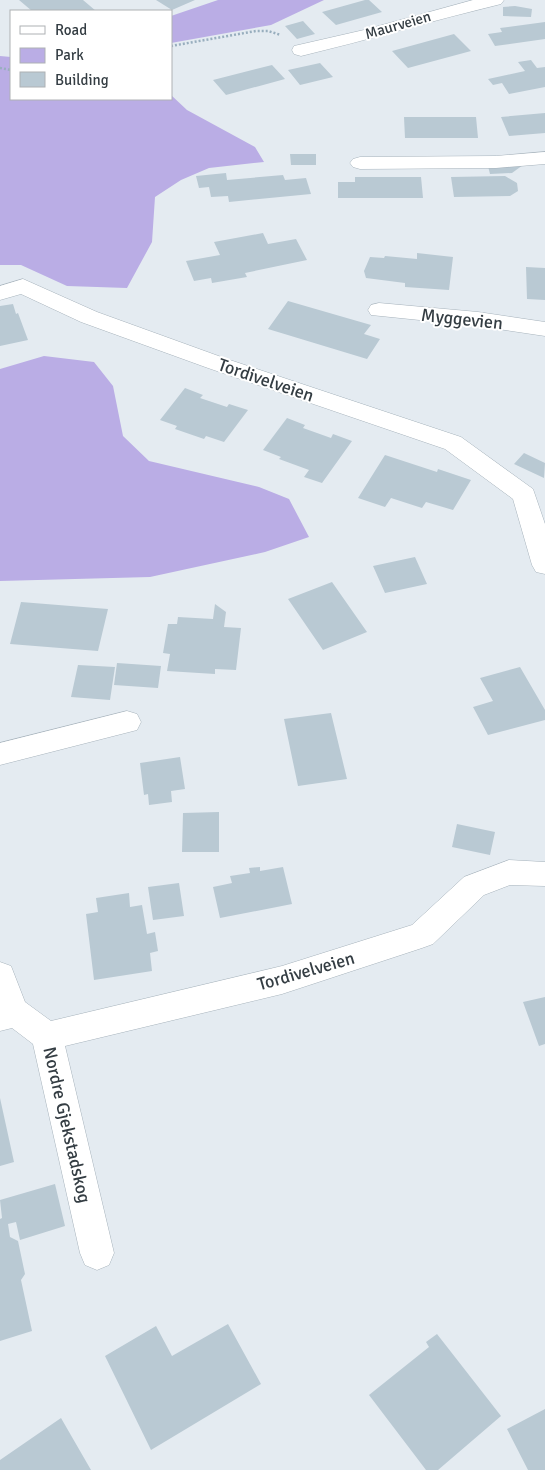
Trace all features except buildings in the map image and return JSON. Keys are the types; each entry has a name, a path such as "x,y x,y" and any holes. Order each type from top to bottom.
{"street":[{"name":"Maurveien","path":"301,50 368,35 438,14 495,0"},
{"path":"360,163 496,162 545,158"},
{"name":"Tordivelveien","path":"0,293 23,286 90,317 207,360 453,443 535,492 545,565"},
{"name":"Myggevien","path":"380,310 478,319 545,329"},
{"path":"0,754 126,722"},
{"name":"Tordivelveien","path":"47,1036 282,980 422,935 474,886 509,872 545,874"},
{"name":"Nordre Gjekstadskog","path":"0,976 7,1015 20,1014 47,1036 97,1253"}],"path":[{"path":"172,46 268,31 278,33 301,50"}],"green space":[{"path":"218,0 324,0 271,25 172,43 172,16"},
{"path":"0,56 10,57 10,100 172,100 172,96 187,110 255,147 264,162 209,168 181,180 155,197 152,242 127,288 67,286 21,265 0,265"},
{"path":"44,356 94,362 113,386 123,436 149,461 259,487 289,499 309,537 265,552 150,577 0,581 0,369"}]}
